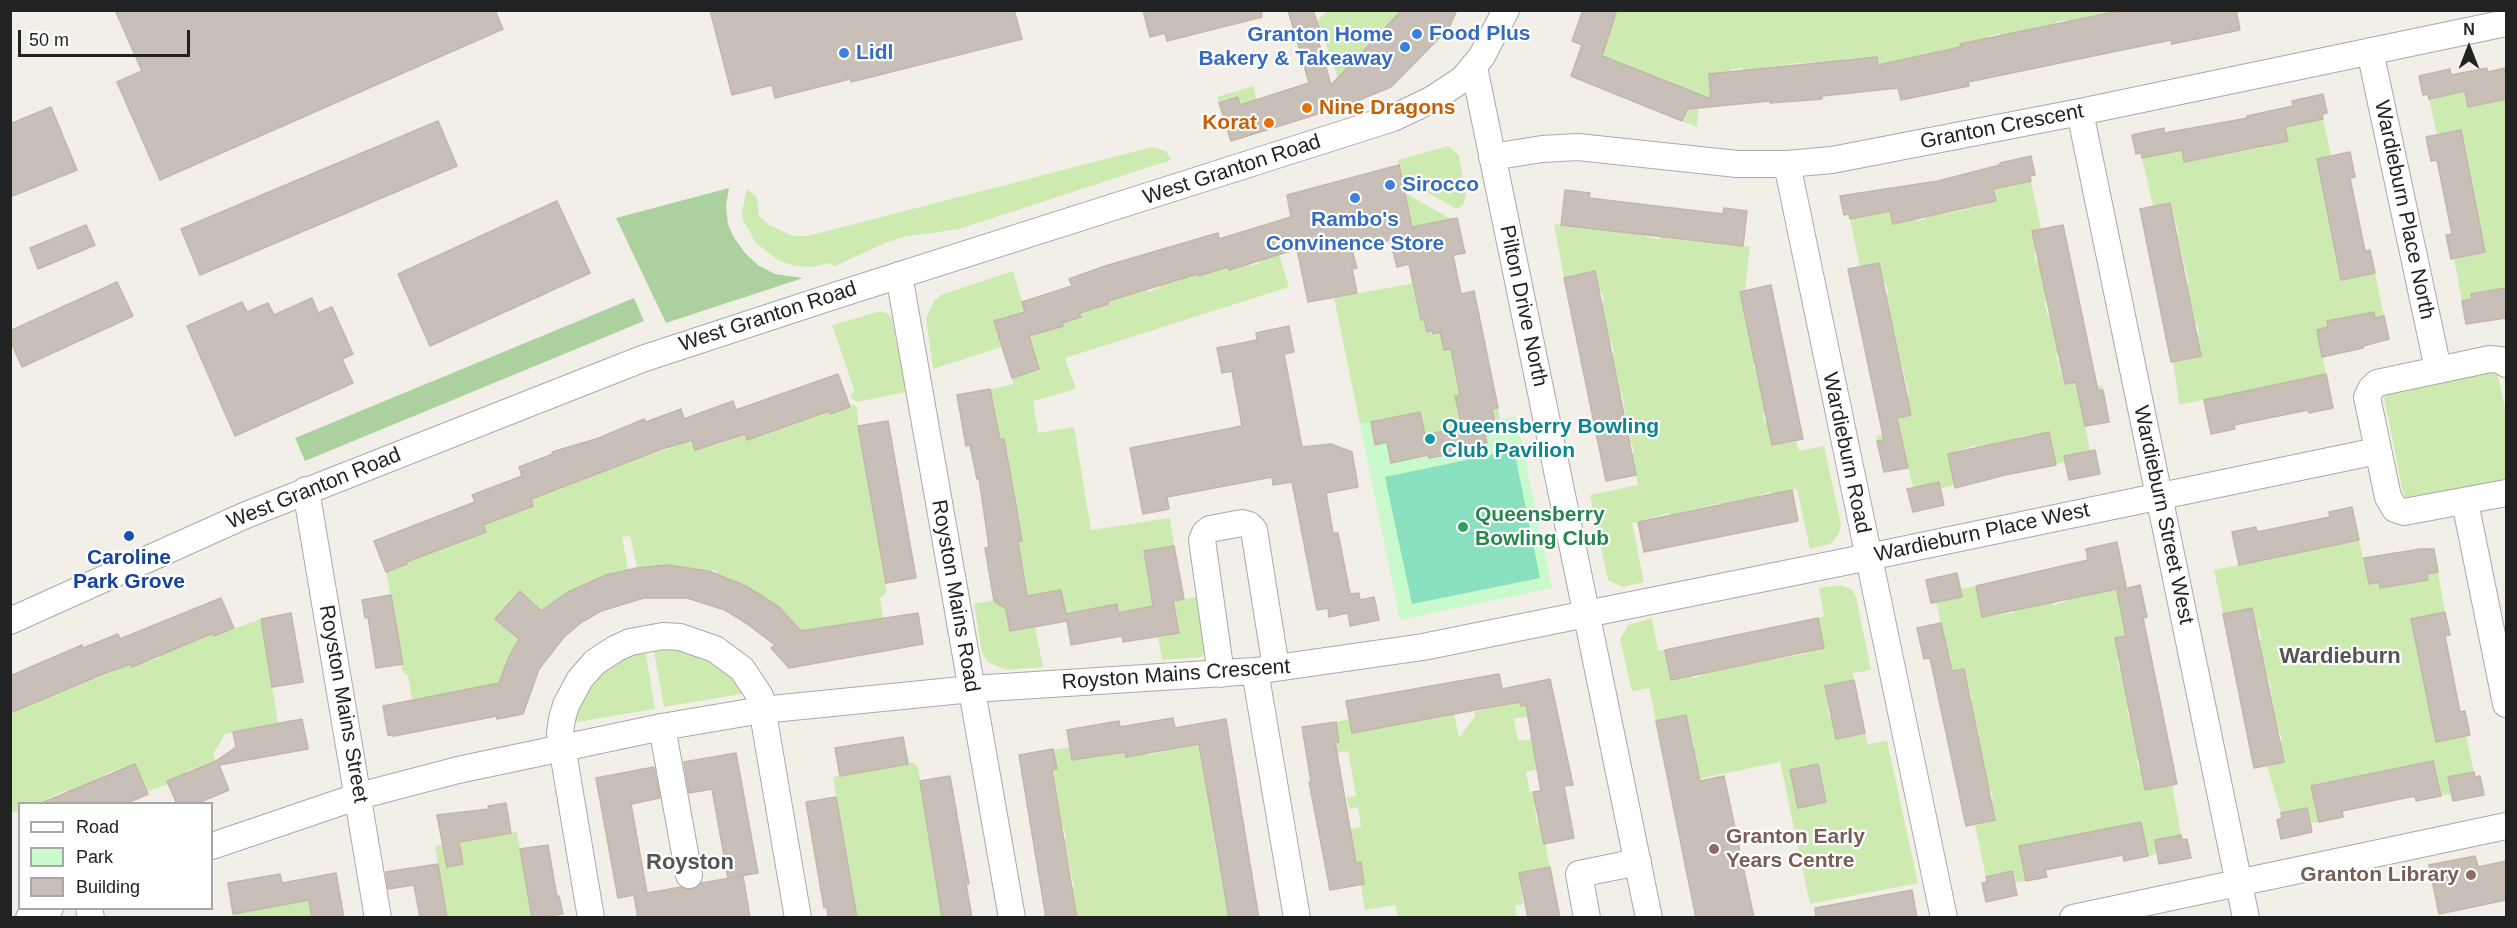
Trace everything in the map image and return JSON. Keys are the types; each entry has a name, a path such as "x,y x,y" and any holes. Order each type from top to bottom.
{"street":[{"name":"West Granton Road","path":"10,621 306,490 642,359 1393,118 1431,100 1463,79 1491,42 1506,10"},
{"name":"Granton Crescent","path":"1492,157 1542,149 1578,147 1737,164 1787,164 1832,160 2080,112 2506,23"},
{"name":"Wardieburn Place North","path":"2370,51 2438,369"},
{"name":"Pilton Drive North","path":"1474,67 1649,918"},
{"name":"Wardieburn Street West","path":"2080,112 2246,918"},
{"name":"Wardieburn Road","path":"1787,164 1944,918"},
{"name":"Royston Mains Road","path":"899,275 1012,918"},
{"path":"2506,364 2500,360 2490,359 2438,369 2373,386 2368,392 2367,403 2388,497 2395,509 2404,512 2506,493"},
{"name":"Wardieburn Place West","path":"1586,614 2377,451"},
{"name":"Royston Mains Street","path":"306,490 378,918"},
{"path":"2465,502 2506,704"},
{"path":"1221,674 1202,540 1210,529 1242,523 1254,530 1265,670 1297,918"},
{"name":"Royston Mains Crescent","path":"213,846 359,796 458,770 562,746 762,710 972,689 1265,670 1423,647 1586,614"},
{"path":"591,918 560,733 566,705 580,679 595,662 615,648 647,637 680,637 715,648 742,669 760,696 798,918"},
{"path":"662,727 689,875"},
{"path":"2073,918 2506,826"},
{"path":"1587,918 1579,874 1638,862"}],"green space":[{"path":"1396,10 1408,22 1395,35 1384,26 1340,77 1352,103 1348,105 1317,21 1327,11"},
{"path":"1617,11 2124,11 2056,22 2056,24 2000,36 1999,33 1989,38 1960,44 1961,48 1923,55 1898,89 1880,90 1877,57 1798,63 1743,71 1742,68 1731,69 1731,72 1709,74 1712,107 1698,108 1697,127 1682,121 1692,93 1605,57 1599,58"},
{"path":"2461,73 2468,107 2506,99 2506,288 2472,294 2472,299 2462,301 2454,259 2485,252 2461,130 2437,134 2429,99 2455,93 2451,75"},
{"path":"1253,86 1257,100 1240,105 1238,97 1219,103 1217,97"},
{"path":"2293,108 2297,125 2323,119 2331,156 2317,159 2341,280 2375,273 2384,316 2375,318 2373,312 2328,321 2328,327 2317,330 2326,374 2179,405 2173,361 2201,356 2197,335 2199,335 2187,285 2189,284 2177,234 2179,234 2170,203 2153,206 2142,158 2178,132 2185,162 2266,147 2282,111"},
{"path":"1448,146 1459,155 1466,196 1463,205 1457,209 1401,178 1398,160"},
{"path":"1152,147 1166,151 1171,160 959,229 903,237 835,266 827,263 813,267 794,266 778,260 756,243 743,220 742,211 747,189 757,197 759,216 769,225 793,236 808,236"},
{"path":"1989,170 2005,186 2031,181 2041,229 2032,232 2036,252 2034,252 2036,262 2039,262 2047,302 2045,303 2047,314 2049,314 2064,384 2095,378 2097,386 2102,385 2103,390 2079,395 2090,451 2064,456 2065,462 2056,464 2049,432 2017,437 2018,439 1977,448 1976,445 1948,454 1954,485 1940,489 1938,482 1913,487 1901,436 1877,441 1876,436 1886,433 1887,421 1911,415 1907,396 1909,395 1885,294 1888,294 1886,283 1860,267 1850,219 1876,214 1886,193 1893,224 1926,219 1926,217 1995,202"},
{"path":"729,188 726,206 728,224 745,253 759,266 775,274 803,278 666,323 616,218"},
{"path":"1405,193 1451,219 1412,227"},
{"path":"1554,224 1646,235 1646,237 1659,239 1659,236 1750,247 1745,291 1740,292 1755,363 1753,364 1766,413 1763,414 1765,423 1768,423 1773,445 1796,441 1799,451 1824,446 1841,524 1839,533 1832,543 1810,549 1797,489 1771,494 1770,492 1760,497 1721,505 1720,503 1670,515 1669,513 1632,523 1644,582 1623,587 1608,580 1590,495 1638,485 1632,454 1634,453 1612,354 1614,353 1612,343 1610,343 1601,303 1604,302 1602,292 1599,292 1595,272 1564,278"},
{"path":"1279,254 1289,287 1065,358 1076,389 1033,401 1038,433 1074,427 1091,530 1170,518 1174,546 1144,551 1148,583 1157,606 1118,613 1116,605 1066,614 1061,590 1029,596 1025,600 1015,542 1020,521 1019,513 1017,513 1004,439 998,440 996,419 988,390 1013,384 1012,378 1039,369 1026,334 1081,317 1079,310 1108,304 1108,301 1147,289 1148,292 1159,288 1158,286 1197,274 1198,276 1208,273 1208,270 1227,264 1248,264 1250,266 1260,263 1259,260"},
{"path":"1013,271 1025,312 1002,347 933,369 926,318 934,301 941,295"},
{"path":"1457,275 1458,281 1414,290 1421,320 1432,317 1433,321 1425,323 1427,331 1432,330 1433,334 1440,332 1452,348 1460,395 1455,397 1465,414 1498,408 1500,419 1425,435 1420,412 1360,424 1334,298"},
{"path":"634,298 644,321 305,461 295,438"},
{"path":"881,311 892,319 906,392 857,402 850,394 855,392 832,325"},
{"path":"2491,373 2497,375 2499,379 2506,413 2506,479 2411,499 2406,498 2403,493 2384,397 2388,394"},
{"path":"853,404 857,407 859,435 887,592 880,598 883,617 879,620 802,632 777,604 775,606 748,587 717,574 717,571 667,565 637,568 630,536 622,537 628,569 592,581 560,598 516,649 514,648 499,686 487,685 478,687 478,689 412,699 408,675 402,671 401,664 403,663 386,572 407,564 405,559 409,560 485,532 483,524 533,506 530,497 673,447 672,444 691,438 696,450 714,443 716,445 744,433 748,440 825,413 824,409 828,407 831,414","holes":["520,591 523,614 510,602","501,612 513,622 507,629 495,619"]},
{"path":"1420,412 1425,434 1516,416 1552,588 1400,620 1360,424"},
{"name":"Queensberry Bowling Club","path":"1514,450 1540,578 1412,604 1385,477"},
{"path":"2359,540 2369,584 2379,582 2380,588 2428,579 2427,574 2438,572 2445,612 2411,619 2436,741 2466,735 2474,772 2448,777 2452,794 2441,796 2433,761 2312,786 2319,822 2310,823 2307,808 2281,813 2267,766 2284,762 2280,741 2282,740 2277,730 2269,679 2267,679 2259,640 2261,639 2259,629 2257,629 2252,608 2223,614 2214,570"},
{"path":"2078,565 2117,567 2123,595 2118,596 2123,621 2139,633 2115,638 2119,668 2121,668 2129,708 2127,709 2139,759 2137,760 2139,769 2172,785 2181,835 2155,840 2158,854 2148,856 2140,822 2019,846 2026,881 2014,883 2012,871 1986,877 1975,825 1995,820 1993,800 1991,791 1989,791 1970,700 1972,699 1964,669 1942,673 1948,653 1936,602 1962,597 1961,589 1976,586 1982,617 2014,613 2014,610 2053,602 2054,605 2085,596"},
{"path":"1841,585 1853,590 1856,597 1871,670 1853,673 1854,680 1825,686 1829,717 1831,717 1836,739 1865,733 1868,744 1887,741 1918,883 1810,904 1780,762 1669,785 1694,746 1686,715 1656,721 1649,688 1632,691 1620,639 1628,625 1652,618 1658,651 1665,650 1671,680 1692,676 1693,678 1703,673 1803,654 1824,648 1818,618 1824,616 1819,588"},
{"path":"1202,596 1207,653 1200,657 1162,660 1158,636 1176,633 1179,629 1173,601"},
{"path":"996,600 999,604 1005,604 1009,628 1016,630 1035,627 1043,667 1006,670 988,662 982,653 974,604"},
{"path":"261,619 278,723 225,734 213,754 216,761 186,771 187,773 168,784 147,792 135,764 105,774 105,776 41,802 18,802 18,811 11,813 11,715 112,672 112,669 129,662 132,667 161,657 160,655 211,629 214,636"},
{"path":"653,646 681,647 711,657 747,693 664,707"},
{"path":"645,648 655,709 571,723 579,697 614,660"},
{"path":"1517,686 1521,705 1530,704 1528,716 1514,719 1518,741 1533,739 1537,769 1526,772 1530,793 1533,792 1537,823 1539,823 1545,843 1550,867 1519,873 1523,904 1515,906 1517,917 1398,917 1395,905 1365,910 1361,885 1364,884 1361,863 1353,864 1350,829 1361,827 1358,807 1349,809 1347,797 1356,796 1348,751 1337,753 1332,743 1339,741 1336,722 1349,719 1352,731 1422,719 1423,721 1454,713 1459,738 1475,716 1474,712 1504,705 1502,689"},
{"path":"1202,743 1200,748 1218,862 1232,917 1077,917 1072,887 1074,887 1064,838 1066,837 1064,828 1062,828 1053,775 1050,771 1056,769 1053,750 1070,747 1094,758 1125,751 1126,757 1148,753 1148,755"},
{"path":"914,762 918,767 942,917 857,917 833,777"},
{"path":"517,832 532,917 447,917 435,846"},
{"path":"312,898 310,903 312,917 234,917 233,912 265,909"}],"building":[{"path":"115,10 495,10 503,29 160,180 117,82 142,71"},
{"name":"Lidl","path":"710,10 1014,10 1022,39 851,82 850,79 775,98 772,85 732,95"},
{"path":"1143,10 1261,10 1262,17 1167,41 1165,33 1150,37"},
{"path":"1288,10 1313,10 1323,40 1319,43 1331,85 1402,10 1457,10 1449,28 1391,87 1347,105 1231,141 1219,103 1238,97 1240,105 1309,83"},
{"path":"1583,10 1617,10 1602,56 1711,99 1709,74 1877,57 1878,65 1961,47 1960,44 2124,10 2236,10 2240,30 2172,44 2171,40 2103,54 1968,82 1969,86 1901,100 1898,88 1822,96 1822,99 1770,103 1770,101 1687,109 1682,121 1571,76 1582,45 1572,41"},
{"path":"2487,68 2487,72 2506,68 2506,99 2468,107 2465,91 2429,99 2428,94 2423,95 2419,76 2450,69 2451,75"},
{"path":"2323,94 2327,113 2322,114 2323,119 2285,127 2288,141 2184,162 2182,150 2142,158 2141,153 2136,154 2132,135 2164,128 2164,133 2248,118 2247,116 2293,106 2292,101"},
{"path":"51,107 77,170 10,197 10,124"},
{"path":"438,121 457,166 200,275 181,229"},
{"path":"2461,130 2485,252 2451,259 2446,235 2452,234 2437,160 2431,161 2426,137"},
{"path":"2350,152 2355,177 2350,178 2365,251 2370,250 2375,273 2341,280 2317,159"},
{"path":"2031,156 2035,175 2030,176 2031,181 1993,189 1996,201 1893,224 1890,211 1850,219 1849,214 1844,215 1840,196 1938,181"},
{"path":"1399,165 1412,227 1457,218 1465,253 1453,255 1461,294 1474,291 1498,408 1492,409 1496,427 1484,429 1487,443 1463,448 1464,451 1451,454 1429,458 1428,455 1391,463 1387,442 1375,445 1371,422 1420,412 1425,435 1462,427 1455,396 1460,395 1451,349 1444,350 1440,332 1433,334 1432,330 1427,332 1424,319 1421,320 1409,264 1397,267 1390,240 1352,250 1357,268 1352,269 1357,293 1308,302 1297,249 1229,270 1228,267 1198,276 1197,274 1108,301 1108,304 1079,313 1081,317 1062,323 1063,326 1029,336 1039,369 1012,378 994,321 1025,312 1022,302 1072,286 1069,279 1105,266 1218,233 1219,239 1291,217 1287,195"},
{"path":"1565,190 1590,193 1589,198 1723,214 1724,208 1747,211 1743,246 1561,225"},
{"path":"557,201 590,273 430,346 398,274"},
{"path":"2170,203 2201,356 2171,362 2140,209"},
{"path":"86,225 95,245 38,269 30,248"},
{"path":"2063,225 2098,391 2103,390 2109,422 2085,426 2076,382 2065,384 2032,231"},
{"path":"1879,263 1911,415 1897,418 1908,468 1884,472 1877,441 1884,440 1848,269"},
{"path":"1595,271 1636,475 1606,481 1564,278"},
{"path":"117,282 133,316 22,367 10,340 10,331"},
{"path":"1771,285 1803,439 1772,445 1740,292"},
{"path":"2506,288 2506,318 2466,324 2462,301 2472,299 2471,294"},
{"path":"312,298 318,313 332,307 353,354 342,359 353,383 235,436 187,326 242,302 247,312 268,303 274,315"},
{"path":"2374,312 2375,318 2384,316 2389,339 2363,346 2363,348 2322,357 2317,330 2328,327 2327,321"},
{"path":"1289,326 1294,352 1284,354 1302,447 1331,444 1352,452 1358,487 1326,493 1333,533 1338,533 1350,594 1359,593 1360,600 1374,597 1379,620 1350,626 1348,613 1329,617 1328,608 1317,610 1292,482 1273,485 1272,477 1167,497 1169,509 1143,514 1130,448 1242,426 1232,371 1222,373 1217,348 1257,340 1256,333"},
{"path":"838,374 850,407 830,414 829,411 747,440 745,434 695,450 692,440 662,449 531,499 533,506 483,525 486,532 406,562 407,564 386,572 374,541 475,502 472,495 522,476 519,467 553,454 552,452 599,438 644,419 646,422 681,409 684,419 733,401 736,410"},
{"path":"2326,374 2333,408 2309,413 2308,410 2234,425 2235,429 2211,434 2204,400"},
{"path":"990,389 1000,440 1004,439 1019,522 1022,541 1018,542 1027,596 1061,590 1066,614 1117,604 1118,613 1153,606 1144,551 1174,546 1184,599 1173,601 1179,633 1123,642 1122,636 1071,645 1067,621 1010,631 1006,609 994,601 985,548 989,547 979,478 977,479 970,445 966,446 957,395"},
{"path":"888,421 916,578 886,583 858,426"},
{"path":"2049,432 2056,465 1955,488 1948,454"},
{"path":"2095,450 2100,474 2069,480 2064,456"},
{"path":"1939,482 1944,505 1913,512 1907,489"},
{"path":"1792,490 1798,521 1644,552 1638,522"},
{"path":"2352,507 2359,540 2239,565 2232,532 2256,527 2257,532 2330,517 2329,512"},
{"path":"2117,542 2126,587 1982,617 1976,586 2088,560 2086,549"},
{"path":"2434,549 2438,572 2427,574 2428,580 2380,588 2379,582 2369,584 2364,558"},
{"path":"668,565 709,571 746,586 779,607 801,631 918,613 923,644 789,668 771,648 775,645 725,610 687,598 644,598 601,611 582,622 564,637 539,669 523,714 497,719 497,716 394,736 388,735 383,706 499,683 519,639 495,619 520,591 541,611 568,592 606,575 637,568"},
{"path":"1957,573 1962,597 1931,603 1926,580"},
{"path":"2140,585 2147,617 2143,618 2177,784 2145,790 2115,638 2126,636 2117,591"},
{"path":"391,595 403,664 376,668 368,617 365,618 362,600"},
{"path":"221,598 234,628 214,636 213,633 132,667 130,664 101,675 10,713 10,676 82,645 83,648 118,634 120,639"},
{"path":"2252,608 2284,762 2254,768 2223,614"},
{"path":"2445,612 2450,635 2445,636 2460,712 2465,711 2470,735 2436,742 2411,619"},
{"path":"291,613 303,682 272,687 261,619"},
{"path":"1818,618 1824,648 1671,680 1665,650"},
{"path":"1941,623 1952,671 1964,669 1995,820 1966,826 1930,658 1924,659 1917,628"},
{"path":"1499,674 1502,689 1550,679 1573,785 1564,786 1574,838 1544,844 1533,792 1541,791 1526,705 1521,706 1520,702 1352,733 1346,701"},
{"path":"1854,680 1865,733 1836,739 1825,686"},
{"path":"1686,715 1700,781 1724,776 1754,918 1696,918 1656,721"},
{"path":"1173,718 1175,728 1226,719 1259,918 1229,918 1199,744 1126,757 1125,752 1072,760 1067,730 1119,721 1120,727"},
{"path":"302,719 308,749 219,765 229,790 201,802 176,802 167,781 216,761 236,747 233,732"},
{"path":"1336,722 1339,742 1335,742 1356,863 1361,862 1364,884 1330,890 1309,782 1311,782 1302,727"},
{"path":"903,737 908,764 840,776 835,748"},
{"path":"1053,749 1057,769 1052,770 1077,918 1046,918 1019,755"},
{"path":"736,753 758,873 728,878 712,789 689,793 684,762"},
{"path":"2433,761 2441,796 2416,801 2415,796 2342,811 2343,817 2319,822 2311,786"},
{"path":"135,764 148,794 130,802 44,802"},
{"path":"1818,764 1826,802 1798,808 1790,770"},
{"path":"654,767 660,798 631,804 647,893 681,887 691,890 701,883 743,876 750,918 638,918 634,895 618,898 596,778"},
{"path":"2474,772 2475,777 2480,776 2484,795 2453,801 2448,777"},
{"path":"950,776 969,884 966,884 972,918 942,918 920,781"},
{"path":"836,797 857,918 828,918 827,907 824,908 806,802"},
{"path":"506,803 511,833 459,842 463,864 447,867 437,815 489,809 488,806"},
{"path":"2307,808 2312,832 2281,839 2277,820 2282,818 2281,813"},
{"path":"2141,822 2148,856 2124,861 2123,855 2045,870 2047,877 2026,881 2019,846"},
{"path":"2181,835 2182,840 2187,839 2191,858 2159,864 2155,840"},
{"path":"548,845 557,897 559,896 563,914 532,918 520,849"},
{"path":"2475,856 2478,867 2506,861 2506,900 2439,914 2429,865"},
{"path":"438,864 447,918 420,918 414,885 388,889 386,872"},
{"path":"1550,867 1560,918 1528,918 1519,873"},
{"path":"2012,871 2017,895 1986,902 1982,883 1987,882 1986,877"},
{"path":"336,873 344,918 312,918 309,900 233,914 228,883 280,874 282,883"},
{"path":"1912,890 1917,918 1816,918 1815,908"}],"place":[{"name":"Food Plus","path":"1417,34"},
{"name":"Granton Home Bakery & Takeaway","path":"1405,47"},
{"name":"Lidl","path":"844,53"},
{"name":"Nine Dragons","path":"1307,108"},
{"name":"Korat","path":"1269,123"},
{"name":"Sirocco","path":"1390,185"},
{"name":"Rambo's Convinence Store","path":"1355,198"},
{"name":"Queensberry Bowling Club Pavilion","path":"1430,439"},
{"name":"Queensberry Bowling Club","path":"1463,527"},
{"name":"Caroline Park Grove","path":"129,536"},
{"name":"Granton Early Years Centre","path":"1714,849"},
{"name":"Granton Library","path":"2471,875"}],"district":[{"name":"Wardieburn","path":"2340,657"},
{"name":"Royston","path":"690,863"}]}
